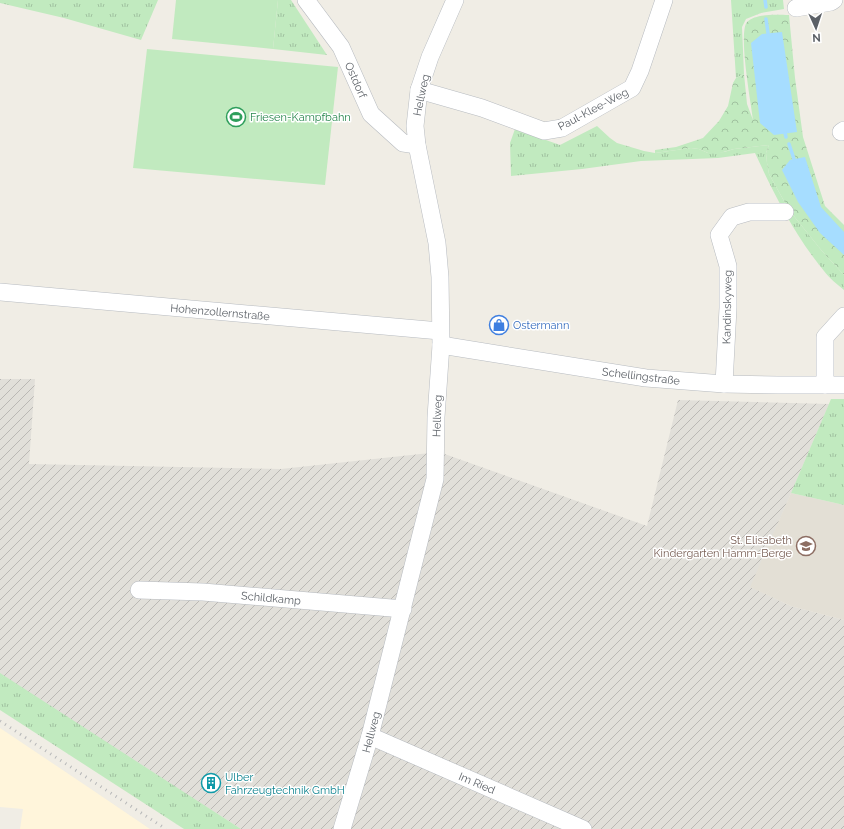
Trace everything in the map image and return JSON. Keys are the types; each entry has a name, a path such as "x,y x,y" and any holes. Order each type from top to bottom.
{"street":[{"name":"Ostdorf","path":"306,0 341,47 371,114 402,143 417,145"},
{"name":"Hellweg","path":"342,829 370,736 435,479 440,338 440,277 437,243 414,126 419,90 430,57 456,0"},
{"name":"Paul-Klee-Weg","path":"419,90 482,108 544,131 562,128 632,88 640,71 664,0"},
{"path":"796,8 831,2 834,0"},
{"name":"Kandinskyweg","path":"724,384 728,308 728,266 719,235 732,217 749,212 785,212"},
{"name":"Hohenzollernstraße","path":"0,292 440,338"},
{"path":"825,385 824,337 844,316"},
{"name":"Schellingstraße","path":"440,338 646,378 724,384 844,385"},
{"name":"Schildkamp","path":"139,590 203,592 403,609"},
{"name":"Im Ried","path":"370,736 584,829"}],"shaded area":[{"path":"0,379 35,379 29,464 281,469 439,452 647,526 678,400 829,404 751,587 791,606 844,620 844,829 241,829 0,675"},
{"name":"St. Elisabeth Kindergarten Hamm-Berge","path":"791,493 844,505 844,620 791,606 750,587"},
{"path":"0,728 150,829 20,829 23,809 0,807"}],"green space":[{"path":"0,0 158,0 141,40 64,18 0,3"},
{"path":"176,0 278,0 273,49 172,39"},
{"path":"278,0 291,0 327,55 273,49"},
{"path":"731,0 783,0 784,9 761,13 746,19 742,27 744,74 736,78"},
{"path":"767,15 789,15 795,78 803,137 825,206 844,225 844,275 822,251 789,210 769,174 766,153 769,145 734,149 716,154 691,148 655,153 655,150 676,147 703,138 719,121 728,106 733,83 736,78 744,74 747,104 753,120 744,53 745,29 747,22 756,17"},
{"name":"Friesen-Kampfbahn","path":"147,49 338,67 325,185 133,168"},
{"path":"597,126 617,143 655,153 691,148 699,149 708,153 724,152 734,149 769,145 766,153 769,174 789,210 822,251 844,275 844,290 826,274 813,258 794,229 755,153 718,158 641,161 511,176 510,143 515,129 560,145"},
{"path":"831,399 844,399 844,505 791,493"},
{"path":"0,673 241,829 184,829 0,710"}],"water":[{"path":"782,32 797,132 774,135 760,123 751,43 762,34"},
{"path":"805,157 821,207 844,232 844,255 820,233 798,202 782,170 790,160"}],"waterway":[{"path":"765,0 766,7"},
{"path":"766,19 768,33"},
{"path":"785,133 786,137"},
{"path":"789,144 794,159"}],"railway":[{"path":"0,721 166,829"}],"place":[{"name":"Friesen-Kampfbahn","path":"236,117"},
{"name":"Ostermann","path":"499,325"},
{"name":"St. Elisabeth Kindergarten Hamm-Berge","path":"806,546"},
{"name":"Ulber Fahrzeugtechnik GmbH","path":"211,783"}]}
